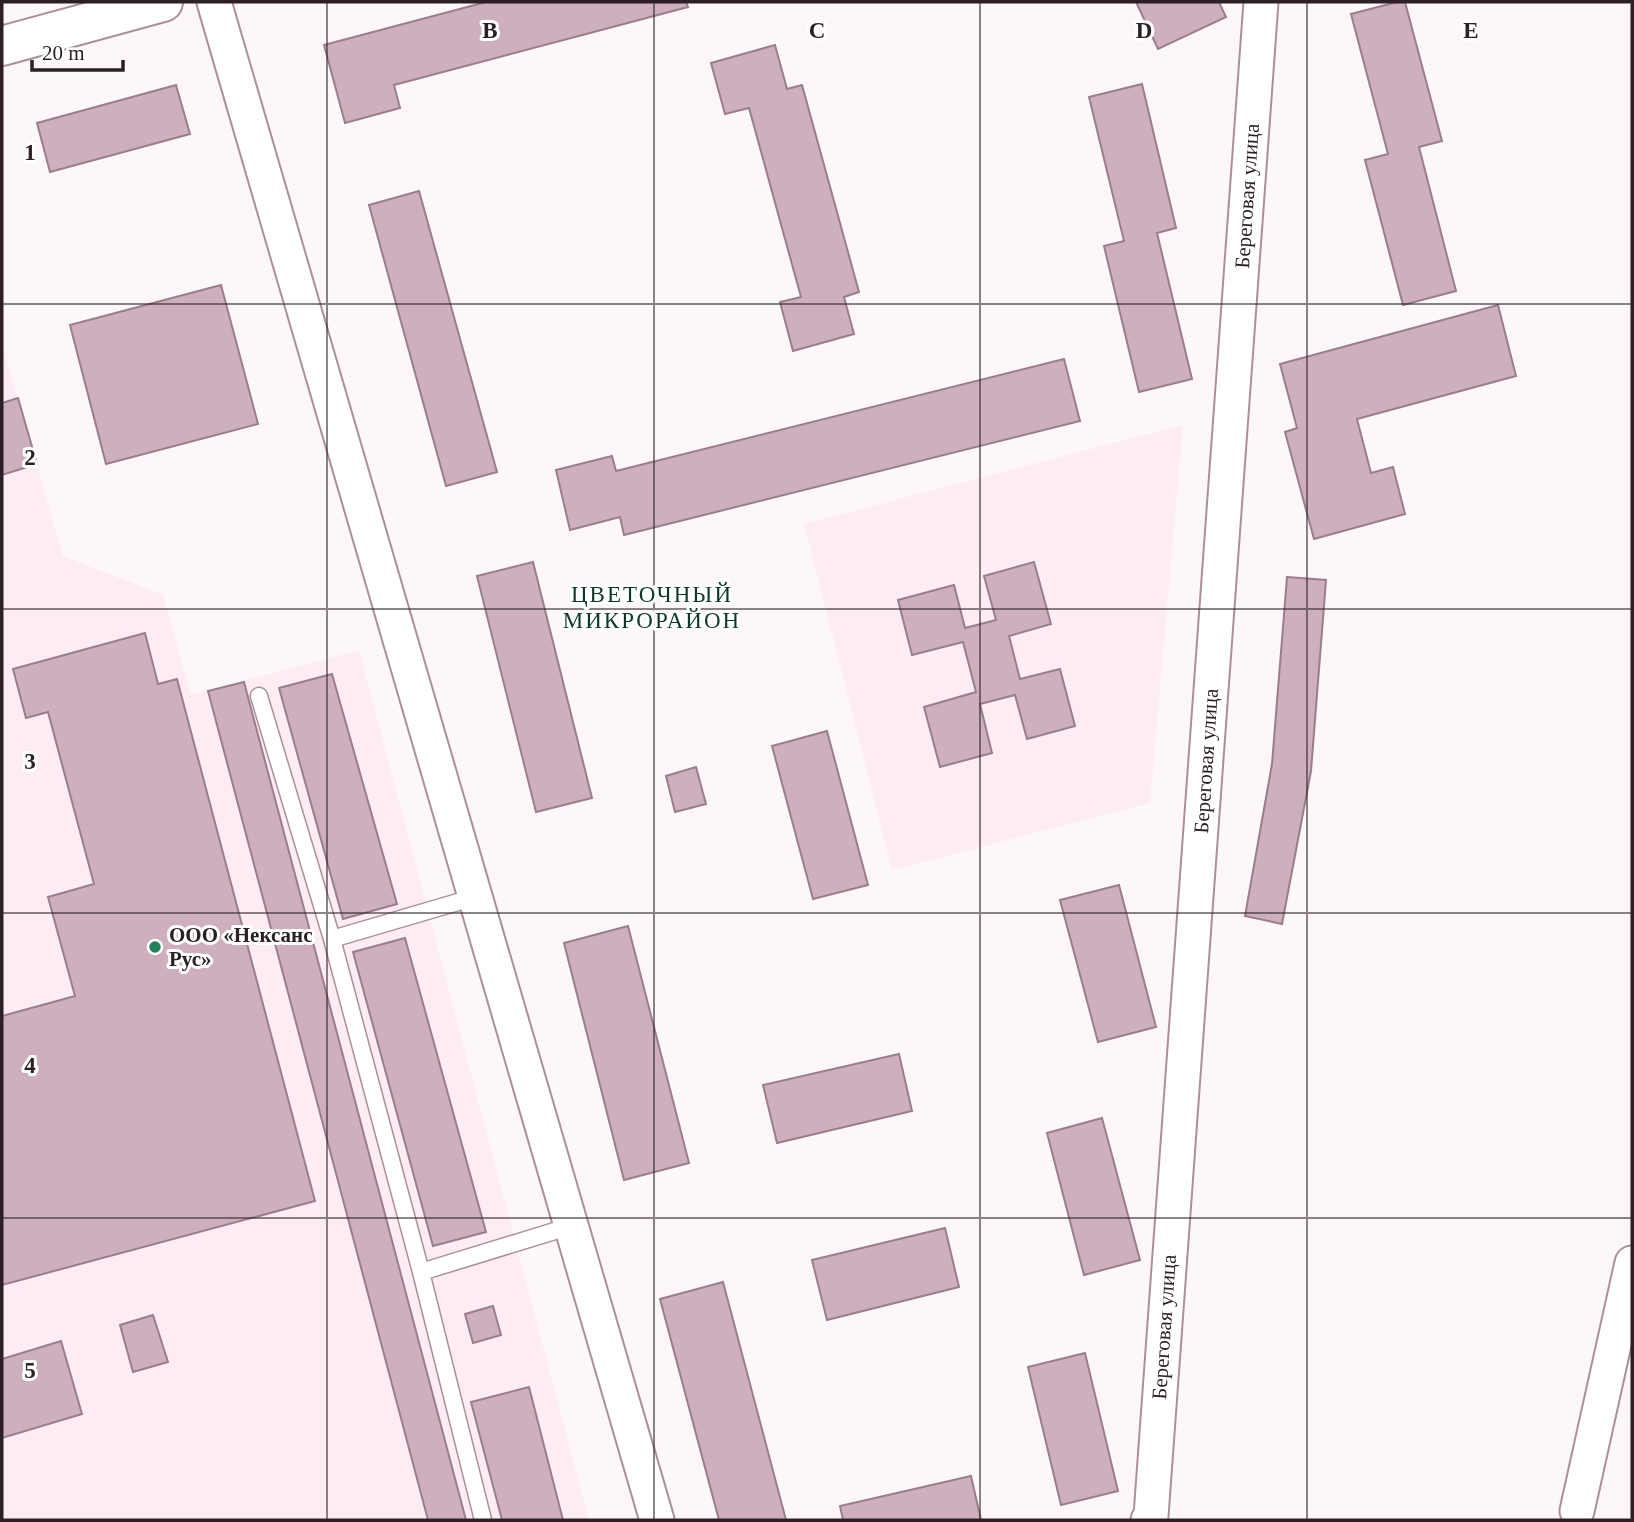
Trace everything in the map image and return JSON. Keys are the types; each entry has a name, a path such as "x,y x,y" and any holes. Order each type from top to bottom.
{"street":[{"path":"214,2 657,1520"},
{"name":"Береговая улица","path":"1148,1520 1151,1516 1261,2"},
{"path":"2,46 151,3"},
{"path":"1577,1511 1632,1263"}],"lane":[{"path":"259,696 332,939 421,1272 483,1520"},
{"path":"332,939 475,897"},
{"path":"421,1272 571,1227"}],"shaded area":[{"path":"2,344 63,556 163,595 191,695 359,650 589,1520 2,1520"},
{"path":"1183,425 1150,803 892,870 804,524"}],"building":[{"path":"486,2 686,2 688,7 394,85 400,108 345,123 324,45"},
{"path":"1136,2 1219,2 1226,17 1158,49"},
{"path":"1405,2 1442,141 1419,147 1456,291 1403,305 1365,160 1388,154 1351,14"},
{"path":"775,45 787,89 802,85 859,292 844,297 854,334 793,351 780,302 801,297 749,108 725,114 711,63"},
{"path":"1142,84 1176,228 1157,233 1192,379 1139,392 1104,246 1124,241 1089,97"},
{"path":"176,85 190,134 50,172 37,123"},
{"path":"419,191 497,472 446,486 369,205"},
{"path":"221,285 258,424 106,464 70,325"},
{"path":"1498,305 1516,376 1357,419 1371,473 1393,467 1405,514 1314,539 1285,432 1297,428 1280,364"},
{"path":"1064,359 1080,421 624,535 620,517 570,530 556,470 612,456 616,471"},
{"path":"18,398 37,464 2,475 2,403"},
{"path":"533,562 592,798 536,812 477,576"},
{"path":"1034,562 1051,624 1009,636 1020,679 1060,669 1075,726 1027,739 1015,695 980,704 992,753 940,767 924,707 976,692 963,642 912,655 898,600 954,585 965,628 996,620 984,576"},
{"path":"1287,577 1326,580 1311,771 1282,924 1245,916 1272,764"},
{"name":"ООО «Нексанс Рус»","path":"145,633 158,684 177,679 315,1201 2,1285 2,1016 75,996 48,897 94,884 48,712 26,718 13,669"},
{"path":"332,674 397,904 343,919 279,688"},
{"path":"244,682 466,1520 428,1520 208,691"},
{"path":"827,731 868,885 813,899 772,746"},
{"path":"696,767 706,804 675,812 666,776"},
{"path":"1119,885 1156,1027 1098,1042 1060,900"},
{"path":"628,926 689,1163 624,1180 564,943"},
{"path":"405,938 486,1232 433,1246 353,952"},
{"path":"899,1054 912,1111 777,1143 763,1085"},
{"path":"1102,1118 1140,1260 1084,1275 1047,1133"},
{"path":"945,1228 959,1287 827,1320 812,1260"},
{"path":"723,1282 786,1520 719,1520 660,1299"},
{"path":"493,1306 501,1335 473,1343 465,1314"},
{"path":"153,1315 168,1362 133,1372 120,1325"},
{"path":"61,1341 82,1414 2,1438 2,1359"},
{"path":"1085,1353 1118,1491 1061,1505 1028,1367"},
{"path":"529,1387 563,1520 502,1520 471,1402"},
{"path":"971,1476 981,1520 843,1520 840,1506"}],"place":[{"name":"ООО «Нексанс Рус»","path":"155,947"}],"district":[{"name":"ЦВЕТОЧНЫЙ МИКРОРАЙОН","path":"652,607"}]}
